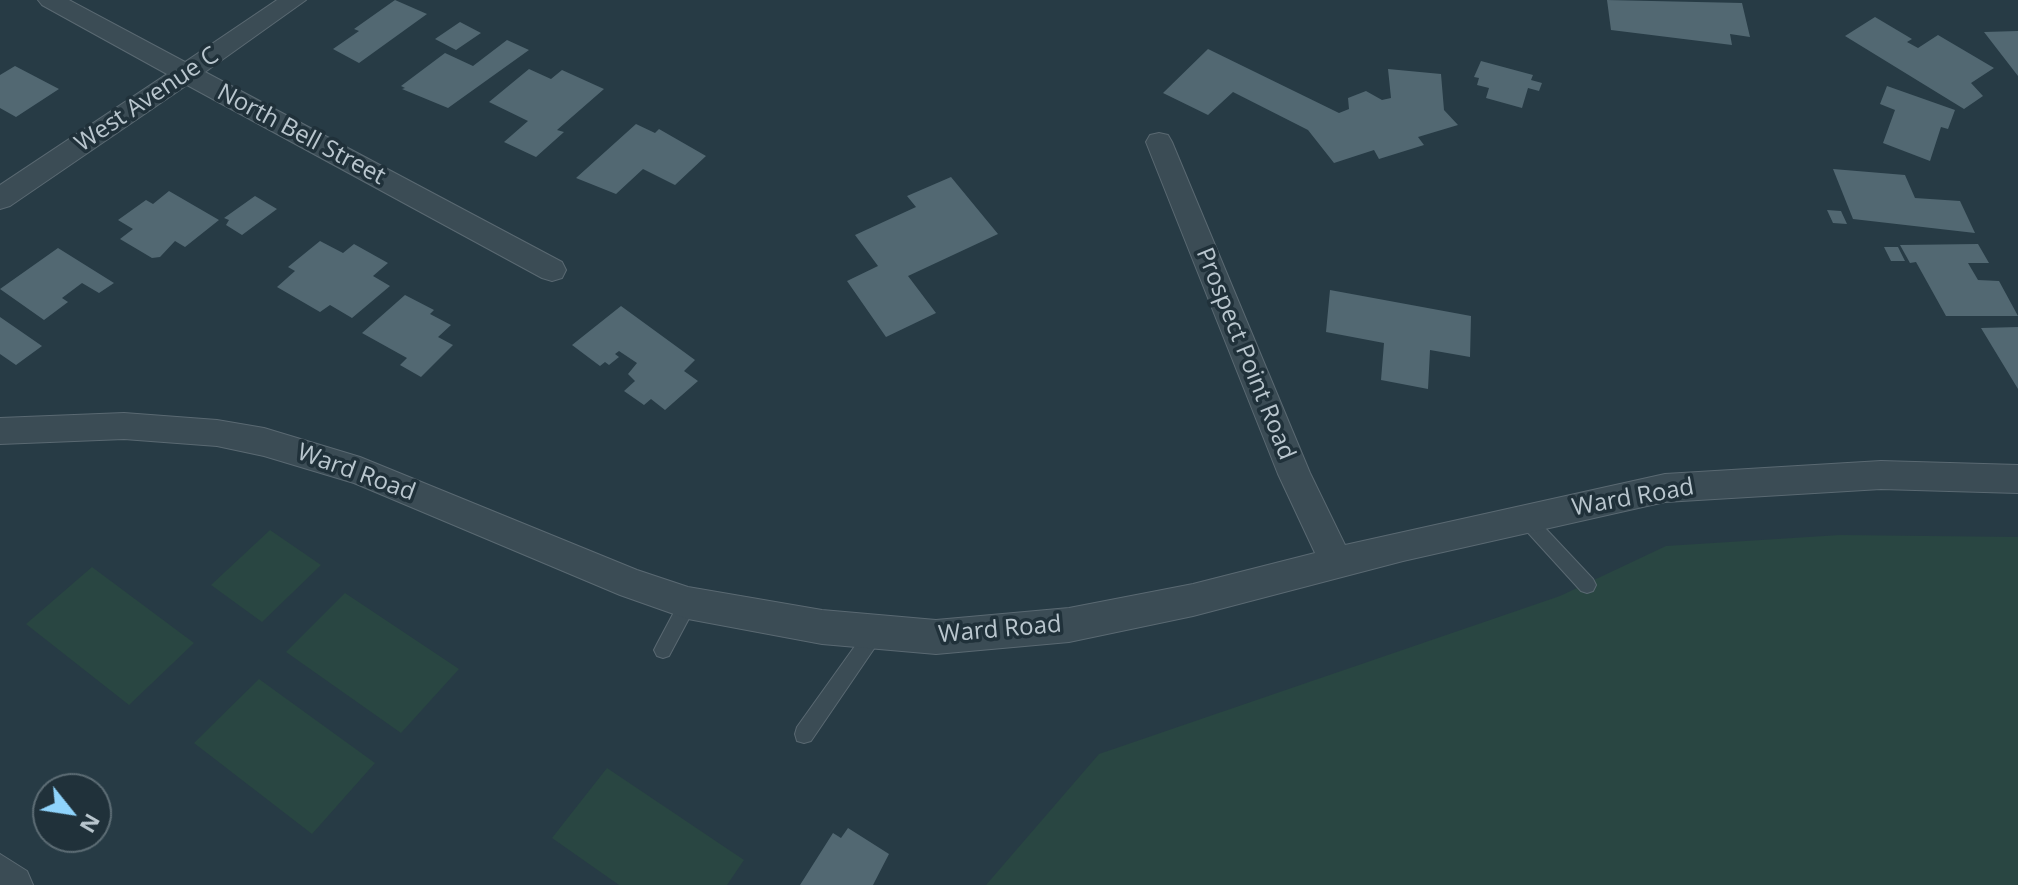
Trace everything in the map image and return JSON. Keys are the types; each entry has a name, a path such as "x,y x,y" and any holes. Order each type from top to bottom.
{"street":[{"name":"North Bell Street","path":"50,0 552,270"},
{"name":"West Avenue C","path":"0,199 294,0"},
{"name":"Prospect Point Road","path":"1159,142 1294,474 1337,564"},
{"name":"Ward Road","path":"0,431 124,426 217,433 264,442 360,471 632,584 688,603 822,627 936,637 1069,625 1193,600 1665,488 1881,475 2018,479"},
{"path":"0,874 13,885"}],"lane":[{"path":"1526,519 1587,585"},
{"path":"663,650 688,603"},
{"path":"804,734 876,631"}],"green space":[{"path":"270,530 321,565 262,622 211,585"},
{"path":"1840,535 2018,537 2018,885 986,885 1099,754 1560,596 1666,546"},
{"path":"92,567 194,643 129,705 26,624"},
{"path":"345,593 459,669 401,733 286,652"},
{"path":"259,679 375,763 312,834 194,743"},
{"path":"607,768 744,860 727,885 619,885 552,838"}],"building":[{"path":"395,0 427,14 359,63 333,49 359,31 354,29"},
{"path":"1607,0 1742,3 1750,37 1730,34 1732,45 1611,30"},
{"path":"1875,17 1912,39 1907,42 1918,48 1938,35 1994,68 1971,83 1983,96 1964,109 1845,36"},
{"path":"460,22 481,33 456,50 435,39"},
{"path":"2018,31 2018,76 1984,32"},
{"path":"507,40 529,50 448,108 402,89 405,88 401,86 445,53 473,66"},
{"path":"1208,49 1339,113 1349,109 1348,98 1366,91 1382,100 1391,98 1388,69 1441,74 1444,110 1458,125 1418,137 1424,145 1379,159 1374,150 1334,163 1308,130 1233,92 1208,115 1163,93"},
{"path":"1481,61 1533,75 1531,80 1542,83 1539,91 1528,88 1522,108 1486,98 1489,88 1477,85 1479,78 1474,77"},
{"path":"15,66 59,89 16,117 0,108 0,75"},
{"path":"529,69 551,79 562,70 604,89 557,130 564,132 536,157 504,142 528,121 489,102"},
{"path":"1887,86 1955,110 1948,129 1941,127 1930,161 1883,143 1895,110 1880,104"},
{"path":"636,124 655,133 659,129 706,156 675,185 643,169 616,194 576,178"},
{"path":"1833,169 1905,175 1915,198 1960,201 1975,233 1853,219"},
{"path":"951,177 998,234 908,276 936,313 886,337 847,281 878,266 855,235 916,207 907,196"},
{"path":"169,191 219,220 185,247 175,241 160,257 152,258 120,239 133,229 118,220 146,200 153,204"},
{"path":"255,196 277,209 242,235 226,225 229,220 224,218"},
{"path":"1827,210 1841,211 1847,224 1833,223"},
{"path":"320,241 343,253 354,244 388,263 373,276 390,286 352,318 330,305 320,312 277,287 295,271 288,267"},
{"path":"1978,244 1989,263 1968,263 1978,280 1999,281 2018,316 1946,316 1916,262 1910,263 1900,245"},
{"path":"1884,247 1898,247 1905,261 1891,261"},
{"path":"58,248 114,283 99,293 82,283 62,298 68,302 44,320 0,289"},
{"path":"1330,290 1471,316 1470,357 1430,350 1428,389 1381,380 1384,343 1326,332"},
{"path":"405,295 434,310 430,314 451,325 438,337 453,345 421,377 400,365 407,358 362,333"},
{"path":"621,306 695,360 684,371 698,381 665,410 651,399 644,405 624,391 635,381 628,374 637,363 619,351 615,354 619,357 609,365 605,362 600,366 572,345"},
{"path":"0,317 42,346 16,365 0,354"},
{"path":"2018,327 2018,389 1981,328"},
{"path":"848,828 889,854 873,885 800,885 833,833 841,838"}]}
